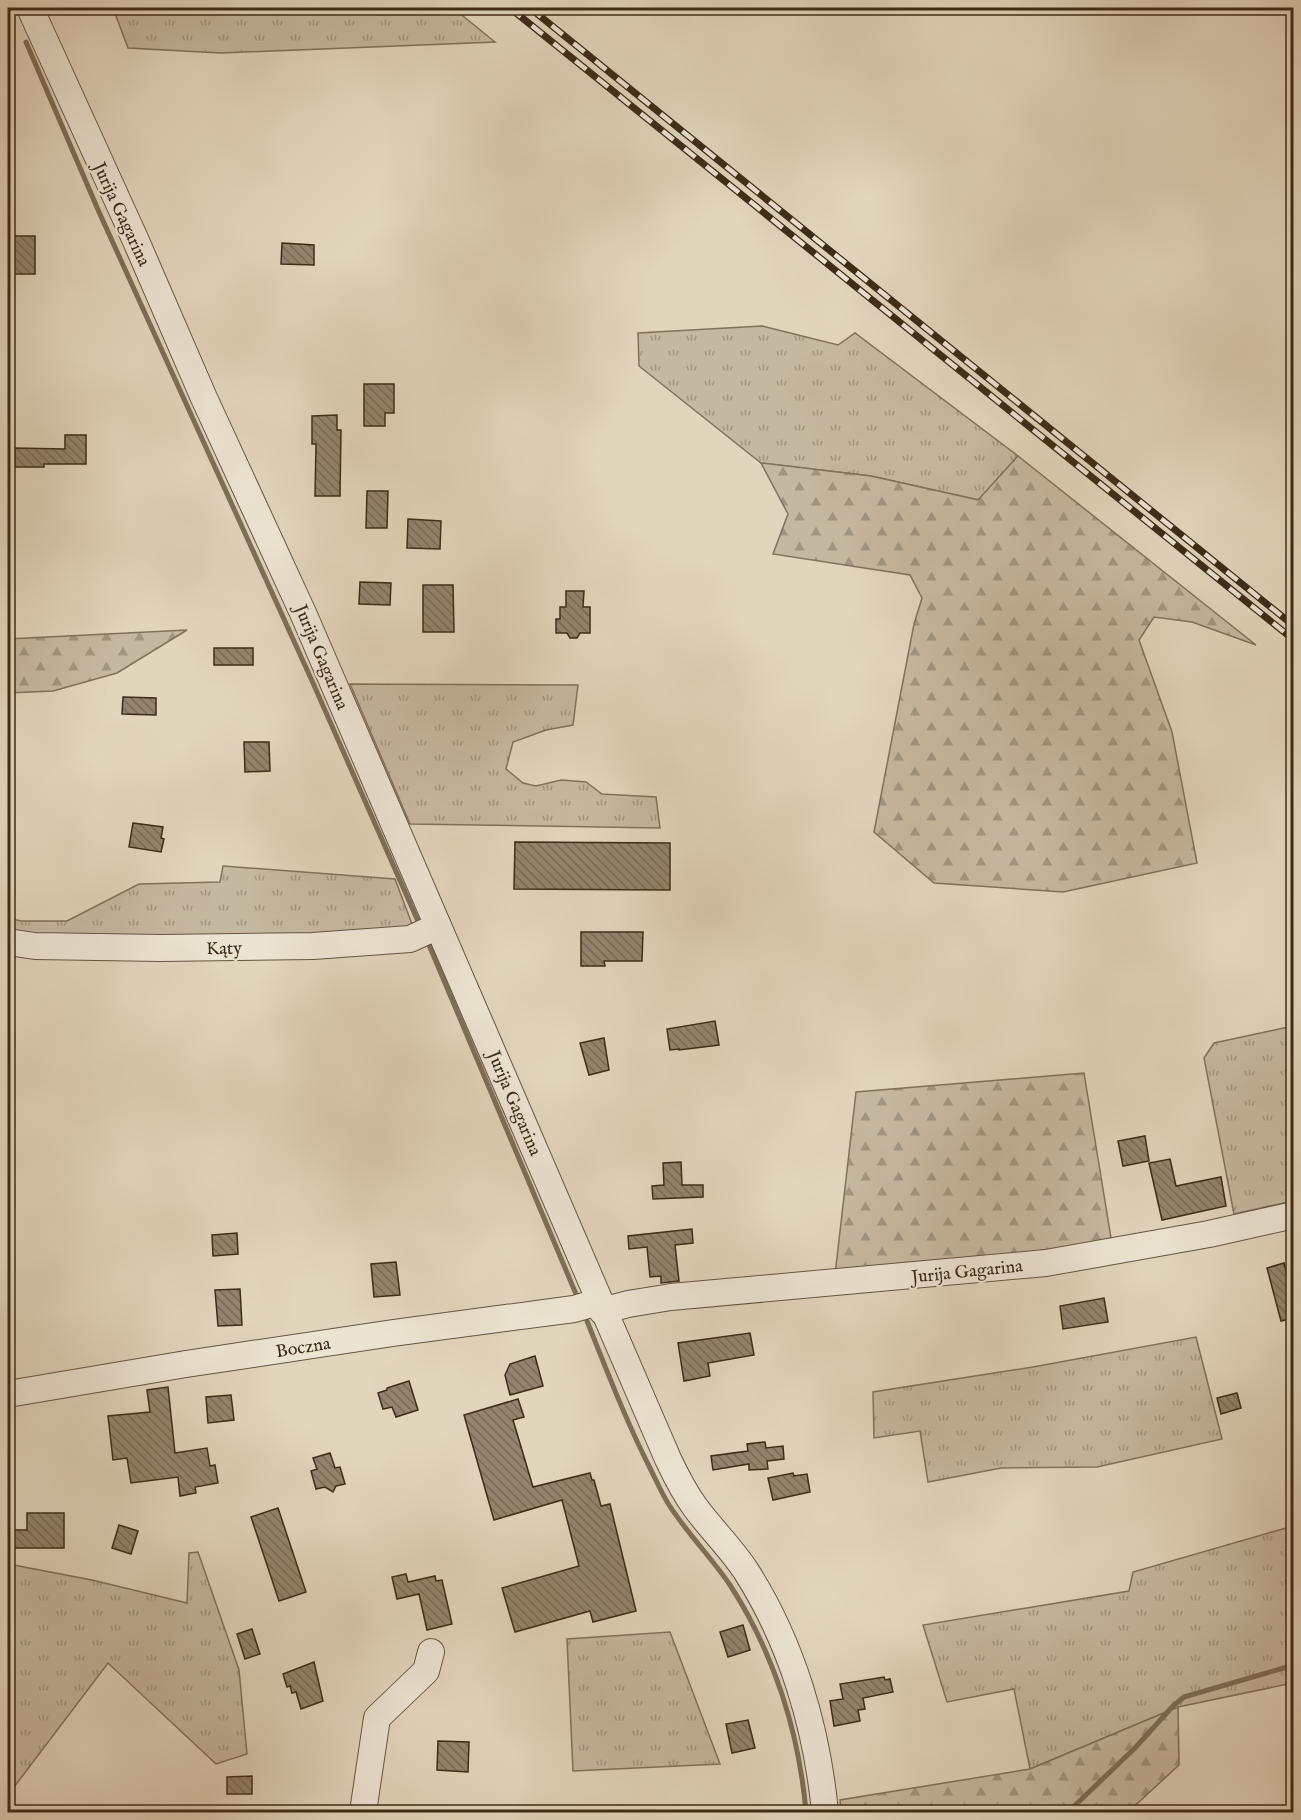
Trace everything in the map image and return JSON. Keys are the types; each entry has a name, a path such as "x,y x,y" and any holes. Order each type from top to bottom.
{"street":[{"name":"Jurija Gagarina","path":"30,8 136,241 204,398 303,613 600,1306 633,1375 680,1484 695,1507 724,1541 766,1604 798,1682 812,1727 825,1812"},
{"name":"Kąty","path":"8,942 35,946 161,948 313,946 410,939 438,927"},
{"name":"Jurija Gagarina","path":"600,1306 671,1297 1046,1263 1209,1234 1293,1215"},
{"name":"Boczna","path":"8,1394 381,1335 600,1306"},
{"path":"363,1812 377,1718 426,1671 431,1652"}],"green space":[{"path":"113,8 453,8 495,42 221,53 128,48"},
{"path":"762,326 838,345 855,333 1018,456 979,500 871,476 761,463 639,366 638,333"},
{"path":"1018,456 1256,645 1192,622 1154,617 1139,640 1172,732 1197,863 1063,892 934,883 874,832 914,624 922,598 910,575 773,554 788,514 761,463 871,476 978,500"},
{"path":"187,630 117,673 53,691 8,693 8,639"},
{"path":"350,684 578,685 573,725 546,730 513,742 506,769 523,783 536,786 561,780 586,782 602,794 656,797 660,828 410,824"},
{"path":"223,866 395,879 412,924 400,934 8,936 8,918 21,921 67,921 139,884 220,882"},
{"path":"1293,1026 1293,1201 1234,1214 1204,1058 1214,1043"},
{"path":"1084,1073 1111,1238 1045,1252 835,1275 856,1092"},
{"path":"1196,1337 1222,1439 1097,1467 1001,1468 928,1482 920,1431 874,1438 873,1392 1033,1367"},
{"path":"1293,1526 1293,1683 1178,1707 1030,1769 1014,1689 947,1702 923,1625 1129,1591 1133,1572"},
{"path":"198,1552 239,1670 247,1754 216,1764 108,1663 8,1795 8,1564 92,1580 187,1603 189,1553"},
{"path":"670,1632 720,1764 573,1771 567,1639"},
{"path":"1178,1707 1179,1765 1128,1812 841,1812 840,1800 1030,1769"},
{"path":"213,1807 308,1812 213,1812"}],"building":[{"path":"8,236 35,236 35,274 8,274"},
{"path":"282,243 314,245 314,265 281,264"},
{"path":"364,384 394,384 394,413 385,413 385,426 364,426"},
{"path":"337,415 337,430 341,430 340,496 315,496 316,444 312,444 312,416"},
{"path":"65,435 86,435 86,464 15,467 15,448 65,449"},
{"path":"367,491 388,491 387,528 366,528"},
{"path":"408,519 441,521 440,549 407,548"},
{"path":"360,582 391,583 390,605 359,604"},
{"path":"423,585 453,585 454,632 423,632"},
{"path":"566,591 584,591 583,607 590,607 590,633 580,633 577,638 570,638 567,633 556,633 556,619 560,619 560,607 566,607"},
{"path":"214,648 253,648 253,665 214,665"},
{"path":"123,697 156,698 156,715 122,714"},
{"path":"244,742 269,742 270,771 245,772"},
{"path":"133,823 163,827 161,838 164,839 161,852 129,847"},
{"path":"515,842 670,843 670,890 514,889"},
{"path":"581,932 643,932 642,961 604,961 605,966 581,966"},
{"path":"715,1021 719,1045 670,1050 667,1029"},
{"path":"604,1038 609,1070 589,1075 580,1043"},
{"path":"1145,1136 1149,1161 1123,1166 1118,1141"},
{"path":"1170,1159 1176,1186 1221,1177 1226,1206 1162,1220 1149,1163"},
{"path":"681,1162 682,1185 703,1185 703,1197 653,1199 652,1186 664,1185 663,1163"},
{"path":"692,1229 693,1243 675,1245 679,1281 661,1283 661,1276 650,1277 647,1247 629,1249 628,1236"},
{"path":"237,1233 238,1254 213,1256 212,1235"},
{"path":"396,1262 400,1295 374,1297 371,1264"},
{"path":"1284,1263 1288,1279 1293,1277 1293,1318 1281,1321 1267,1268"},
{"path":"240,1289 242,1325 218,1326 215,1290"},
{"path":"1104,1298 1108,1322 1063,1329 1060,1306"},
{"path":"750,1333 754,1355 708,1363 710,1376 684,1381 678,1343"},
{"path":"535,1356 543,1386 510,1395 505,1375 510,1364"},
{"path":"409,1381 418,1410 396,1417 392,1407 383,1409 378,1393"},
{"path":"168,1387 175,1453 207,1448 210,1466 215,1465 218,1483 195,1487 196,1493 180,1496 178,1477 131,1483 127,1458 113,1460 108,1416 150,1412 147,1390"},
{"path":"1237,1393 1241,1408 1221,1414 1217,1398"},
{"path":"231,1395 234,1420 208,1423 206,1397"},
{"path":"518,1399 524,1417 513,1420 533,1487 590,1473 601,1506 610,1504 636,1611 593,1622 590,1611 515,1632 502,1588 579,1566 562,1500 494,1520 464,1415"},
{"path":"765,1442 766,1448 783,1446 784,1459 767,1461 768,1469 749,1470 749,1464 713,1470 711,1456 748,1451 747,1444"},
{"path":"330,1453 335,1468 340,1467 345,1484 336,1486 333,1492 325,1487 316,1489 311,1471 317,1469 313,1458"},
{"path":"793,1473 794,1476 807,1474 810,1492 773,1500 768,1478"},
{"path":"278,1508 306,1592 279,1601 251,1517"},
{"path":"27,1513 64,1513 64,1548 8,1548 8,1530 27,1530"},
{"path":"119,1525 138,1531 131,1554 112,1548"},
{"path":"406,1574 408,1582 435,1576 436,1581 442,1580 452,1624 427,1630 419,1594 397,1599 392,1577"},
{"path":"743,1625 750,1650 728,1657 720,1632"},
{"path":"252,1629 260,1654 245,1659 237,1634"},
{"path":"314,1662 323,1701 301,1709 296,1692 292,1693 290,1686 287,1687 283,1674"},
{"path":"884,1677 885,1680 890,1679 893,1692 863,1698 865,1709 858,1710 860,1721 834,1726 830,1701 843,1699 840,1684"},
{"path":"748,1720 755,1748 732,1753 726,1724"},
{"path":"438,1741 469,1742 468,1772 437,1770"},
{"path":"252,1776 252,1794 227,1794 227,1777"}],"waterway":[{"path":"26,42 99,212 313,683 417,919"},
{"path":"429,945 576,1294"},
{"path":"587,1321 625,1414 664,1496 683,1525 730,1585 746,1611 772,1666 797,1752 806,1812"},
{"path":"1068,1812 1184,1697 1294,1665"}],"railway":[{"path":"510,8 1294,640"},
{"path":"530,8 1294,626"}]}
